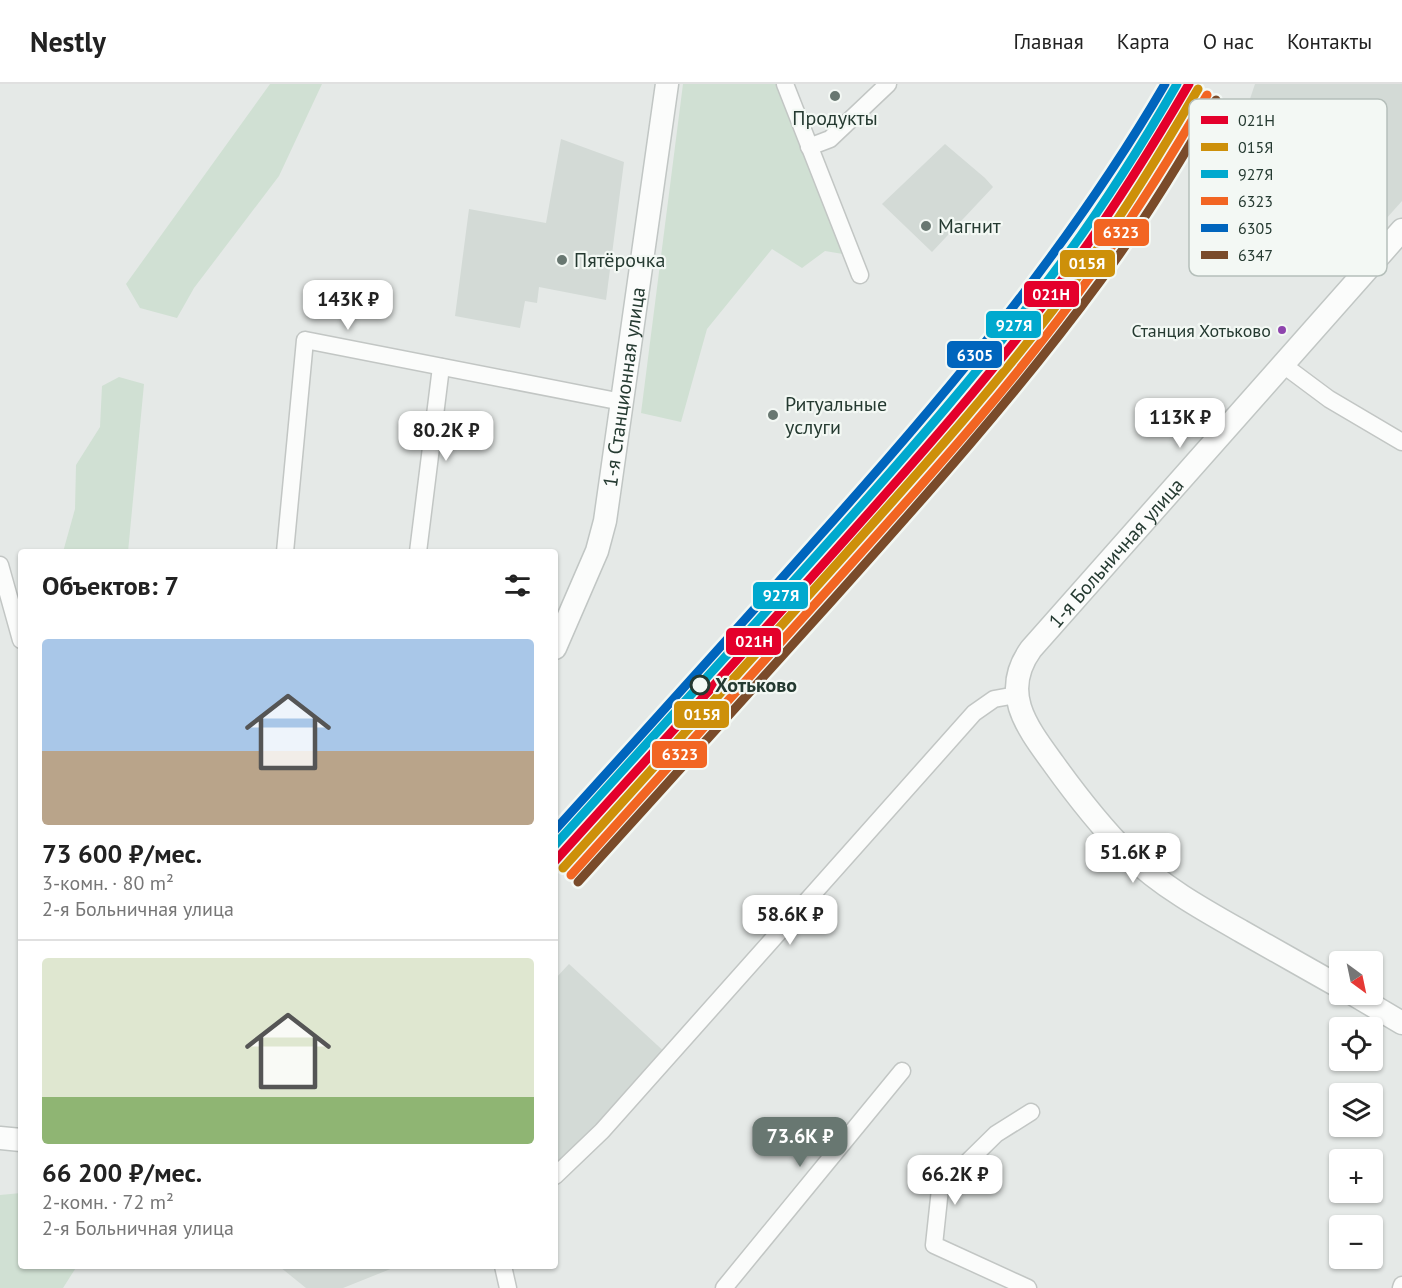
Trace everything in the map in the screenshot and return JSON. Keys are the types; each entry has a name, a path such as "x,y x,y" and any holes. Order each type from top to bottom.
{"main road":[{"name":"1-я Станционная улица","path":"558,641 597,551 605,521 667,84"},
{"name":"1-я Больничная улица","path":"1387,247 1402,230"},
{"name":"1-я Больничная улица","path":"1016,695 1020,669 1032,649 1361,276"},
{"path":"1016,695 1028,724 1046,753 1087,807 1129,855 1204,910 1329,981"},
{"path":"1372,1005 1402,1023"},
{"path":"0,1138 18,1140"}],"street":[{"path":"785,84 860,275"},
{"path":"809,147 830,139 888,84"},
{"path":"285,549 305,340 622,402"},
{"path":"1282,364 1329,399 1402,442"},
{"path":"418,549 441,367"},
{"path":"0,565 18,629"},
{"path":"558,1173 602,1131 974,713 994,699 1016,695"},
{"path":"724,1288 902,1071"},
{"path":"1029,1288 934,1245 940,1189 996,1134 1031,1112"},
{"path":"504,1269 508,1288"}],"shaded area":[{"path":"1255,84 1402,84 1402,201 1387,218 1387,99 1250,99"},
{"path":"561,139 624,162 606,300 539,287 537,303 525,301 520,328 455,316 469,209 546,223"},
{"path":"945,144 993,187 932,252 882,204"},
{"path":"569,964 669,1056 558,1167 558,976"},
{"path":"282,1269 390,1269 343,1288 306,1288"}],"green space":[{"path":"270,84 322,84 279,176 194,288 177,318 140,308 126,284"},
{"path":"683,84 776,84 843,254 825,251 802,268 772,249 707,329 681,422 641,413"},
{"path":"119,377 144,384 128,549 64,549 75,509 76,465 100,427 102,386"},
{"path":"18,1193 18,1269 75,1269 63,1288 0,1288 0,1195"}],"transit line":[{"name":"6305","path":"558,827 863,487 1002,322 1087,206 1165,84"},
{"name":"927Я","path":"558,842 850,519 977,370 1038,294 1082,234 1177,84"},
{"name":"021Н","path":"558,858 844,541 981,383 1047,300 1093,237 1163,129 1189,84"},
{"name":"015Я","path":"1192,99 1198,89"},
{"name":"6323","path":"1205,99 1207,95"},
{"name":"015Я","path":"563,868 887,508 990,389 1087,264 1189,104"},
{"name":"6323","path":"571,875 999,395 1110,249 1189,125"},
{"name":"6347","path":"578,882 970,444 1101,280 1189,146"}],"place":[{"name":"Продукты","path":"835,96"},
{"name":"Магнит","path":"926,226"},
{"name":"Пятёрочка","path":"562,260"},
{"name":"Станция Хотьково","path":"1282,330"},
{"name":"Ритуальные услуги","path":"773,415"},
{"name":"Хотьково","path":"700,685"}]}
